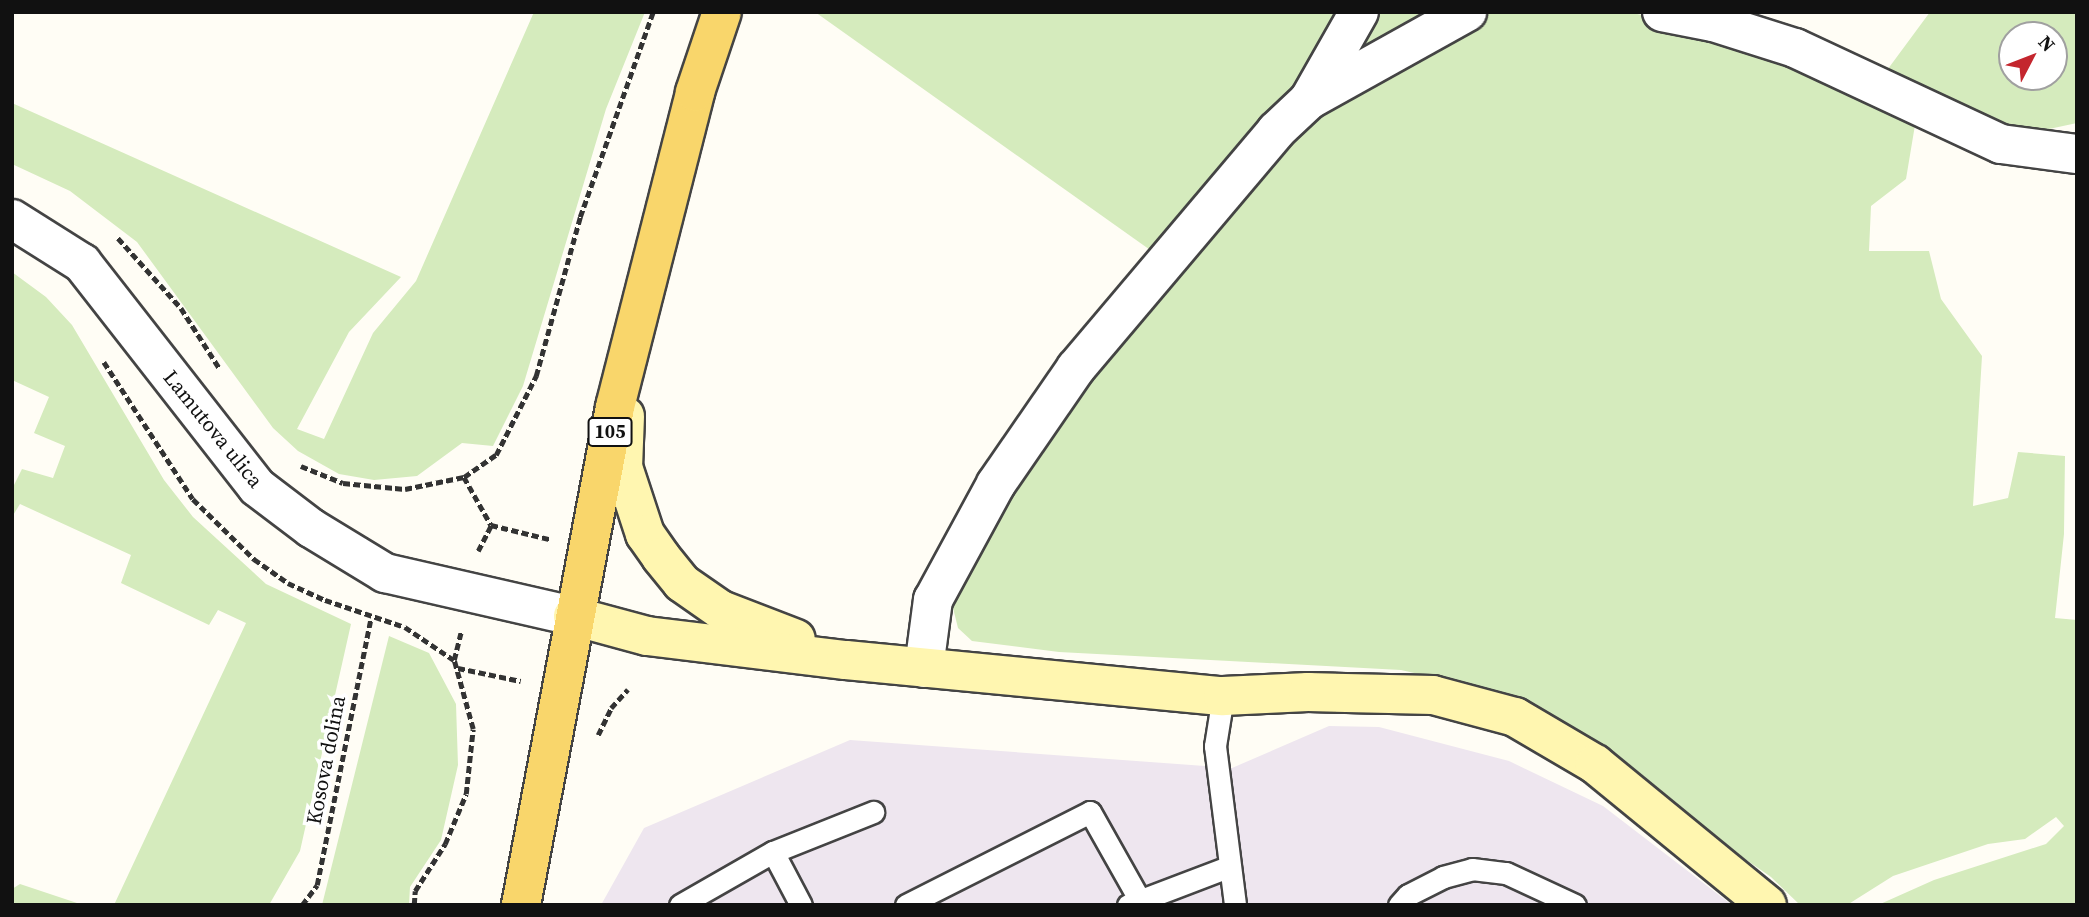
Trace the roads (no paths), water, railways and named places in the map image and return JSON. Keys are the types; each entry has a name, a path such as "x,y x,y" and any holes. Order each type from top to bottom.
{"main road":[{"name":"105","path":"521,905 573,617 615,407 695,92 722,12"}],"street":[{"path":"1309,100 1359,12"},
{"path":"924,668 933,600 996,484 1076,368 1276,131 1309,100 1467,12"},
{"path":"1662,12 1713,22 1795,48 2001,144 2077,154"},
{"name":"Lamutova ulica","path":"12,219 82,263 257,487 311,528 385,573 573,617"},
{"path":"655,249 623,428 623,467 645,534 682,583 721,610 846,660"},
{"path":"573,617 647,635 846,660 1223,696 1308,692 1433,695 1515,717 1595,764 1767,905"}],"lane":[{"path":"1223,696 1215,746 1228,867 1235,905"},
{"path":"680,905 773,852 873,811"},
{"path":"906,905 1090,812 1133,902 1228,867"},
{"path":"773,852 801,905"},
{"path":"1399,905 1408,895 1443,877 1472,869 1506,873 1575,905"}]}
